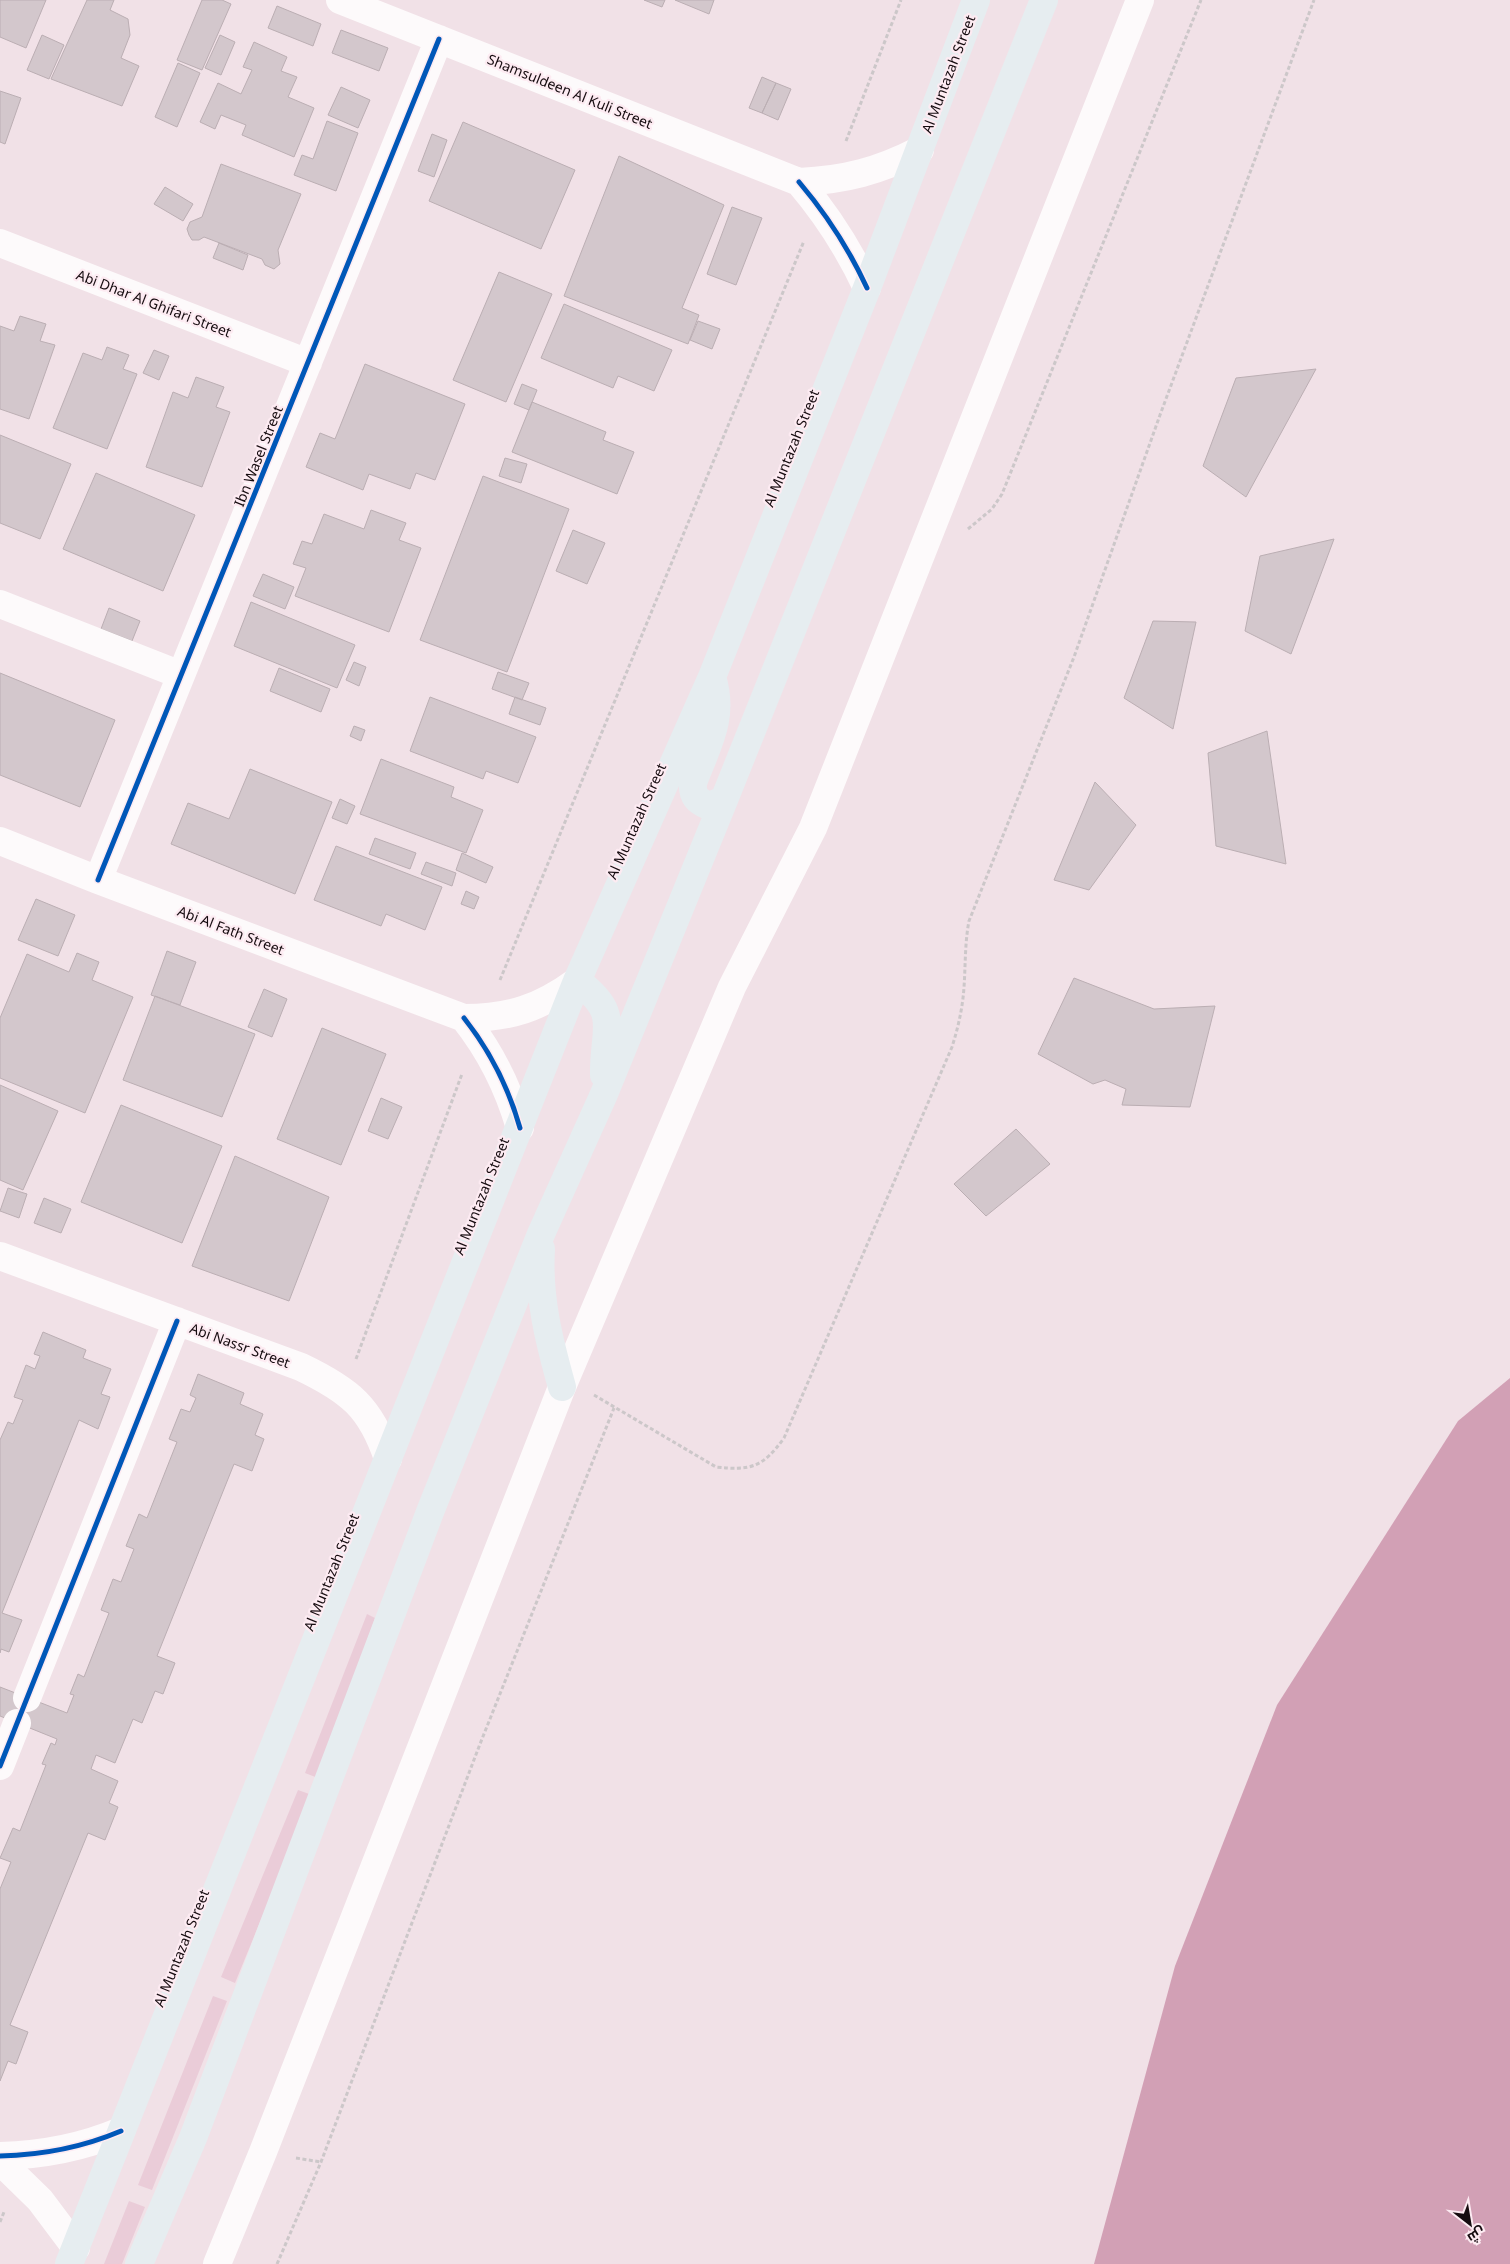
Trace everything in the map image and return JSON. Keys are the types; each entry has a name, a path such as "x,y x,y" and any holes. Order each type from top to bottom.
{"main road":[{"name":"Al Muntazah Street","path":"73,2256 577,981 712,677 867,288 976,0"},
{"path":"139,2264 193,2138 426,1521 541,1234 604,1094 724,800 1044,0"},
{"path":"712,677 717,692 718,709 692,791 696,798 709,806 724,800"},
{"path":"577,981 599,999 607,1016 604,1094"},
{"path":"541,1234 542,1304 548,1339 562,1387"}],"street":[{"name":"Shamsuldeen Al Kuli Street","path":"340,0 800,182 831,180 861,174 892,164 920,150"},
{"path":"216,2264 270,2133 562,1387 732,987 814,828 1140,0"},
{"name":"Ibn Wasel Street","path":"98,880 439,39"},
{"path":"800,182 818,205 853,259 867,288"},
{"name":"Abi Dhar Al Ghifari Street","path":"0,243 308,363"},
{"path":"0,604 181,675"},
{"name":"Abi Al Fath Street","path":"0,841 475,1023 534,1007 556,996 577,981"},
{"path":"475,1023 502,1076 520,1128"},
{"name":"Abi Nassr Street","path":"0,1256 301,1367 326,1379 344,1390 366,1412 380,1434 388,1459"},
{"path":"27,1698 177,1321"},
{"path":"0,1766 17,1723"},
{"path":"0,2156 28,2156 61,2151 94,2143 121,2131"},
{"path":"0,2161 40,2200 73,2256"}],"path":[{"path":"831,180 901,0"},
{"path":"562,1387 586,1391 716,1467 737,1469 754,1467 772,1455 784,1438 952,1048 959,1023 963,997 964,946 969,921 1074,657 1167,396 1314,0"},
{"path":"344,1390 475,1023 818,205"},
{"path":"277,2264 321,2162 480,1744 614,1408"}],"shaded area":[{"path":"1510,1378 1510,2264 1094,2264 1175,1966 1277,1705 1458,1421"},
{"path":"367,1614 375,1618 318,1778 305,1773"},
{"path":"298,1790 312,1795 235,1983 221,1977"},
{"path":"213,1996 227,2001 152,2190 138,2185"},
{"path":"129,2201 145,2207 122,2264 104,2264"}],"building":[{"path":"0,0 46,0 26,48 0,37"},
{"path":"87,0 114,0 110,10 128,19 130,35 121,58 139,66 122,106 51,79"},
{"path":"202,0 222,0 231,4 202,70 177,60"},
{"path":"644,0 665,0 662,7"},
{"path":"675,0 714,0 709,14"},
{"path":"277,6 321,24 313,46 268,28"},
{"path":"341,30 388,48 379,71 332,53"},
{"path":"42,35 64,45 49,79 27,70"},
{"path":"220,35 235,42 221,75 205,68"},
{"path":"254,42 287,57 281,71 297,77 288,97 314,108 294,157 242,135 246,125 221,115 215,129 200,122 218,83 241,94 252,70 243,67"},
{"path":"178,63 200,73 177,127 155,117"},
{"path":"762,77 776,83 762,113 749,108"},
{"path":"776,83 791,89 778,120 762,113"},
{"path":"341,87 370,100 358,128 328,115"},
{"path":"0,91 21,98 5,144 0,142"},
{"path":"327,121 358,133 336,191 294,175 302,155 313,159"},
{"path":"463,122 575,170 541,249 429,201"},
{"path":"432,134 447,140 434,177 418,171"},
{"path":"619,156 724,205 682,308 699,315 688,344 564,296"},
{"path":"221,164 301,194 278,250 280,264 274,269 265,265 262,259 204,237 199,240 192,240 189,235 187,229 190,222 202,217"},
{"path":"165,187 193,204 183,221 154,204"},
{"path":"732,207 762,218 736,285 707,274"},
{"path":"219,243 248,255 243,270 213,258"},
{"path":"499,272 552,294 506,402 453,380"},
{"path":"564,304 672,350 654,391 618,376 613,388 541,358"},
{"path":"20,316 46,324 40,341 55,345 29,419 0,409 0,326 14,331"},
{"path":"698,321 720,329 712,349 690,340"},
{"path":"107,347 129,355 123,369 137,374 107,449 53,428 83,353 102,360"},
{"path":"154,350 169,356 159,380 143,373"},
{"path":"365,364 465,404 435,480 416,473 410,489 369,474 363,490 306,467 320,433 335,439"},
{"path":"1316,369 1246,497 1203,466 1236,378"},
{"path":"196,377 224,387 216,407 230,412 202,487 146,467 173,392 188,398"},
{"path":"522,384 537,390 529,410 514,404"},
{"path":"532,402 606,432 603,440 634,452 617,494 512,452"},
{"path":"0,435 71,464 40,539 0,523"},
{"path":"505,458 527,464 521,483 499,476"},
{"path":"96,473 195,515 163,591 63,549"},
{"path":"483,476 569,509 507,672 420,640"},
{"path":"371,510 406,523 399,540 421,548 389,632 295,596 306,568 293,564 302,541 312,544 324,514 364,529"},
{"path":"573,530 605,543 587,584 556,571"},
{"path":"1334,539 1291,654 1245,631 1260,556"},
{"path":"263,574 294,587 285,609 253,596"},
{"path":"251,602 355,645 337,688 234,646"},
{"path":"109,608 140,621 132,641 101,629"},
{"path":"1153,621 1196,622 1173,729 1124,698"},
{"path":"354,662 366,667 359,686 346,680"},
{"path":"279,668 330,689 321,712 270,691"},
{"path":"498,672 529,683 522,700 492,689"},
{"path":"0,673 115,720 80,807 0,775"},
{"path":"430,697 536,737 518,783 486,771 483,779 410,751"},
{"path":"515,697 546,708 540,725 509,714"},
{"path":"354,726 365,730 361,741 350,736"},
{"path":"1267,731 1286,864 1216,846 1208,753"},
{"path":"381,759 454,787 451,797 483,810 466,853 360,814"},
{"path":"250,769 332,802 295,894 171,844 188,803 229,819"},
{"path":"1095,782 1136,825 1089,890 1054,880"},
{"path":"340,799 355,806 347,824 332,818"},
{"path":"375,838 416,853 410,869 369,854"},
{"path":"336,846 442,887 425,930 386,914 381,926 314,900"},
{"path":"462,853 493,867 486,883 456,870"},
{"path":"426,862 456,873 452,886 421,874"},
{"path":"466,891 479,897 474,909 461,904"},
{"path":"36,899 75,915 58,956 18,940"},
{"path":"167,951 196,962 180,1005 151,995"},
{"path":"77,953 99,962 92,980 133,997 85,1113 0,1078 0,1018 27,954 69,972"},
{"path":"1074,978 1154,1009 1215,1006 1190,1107 1122,1105 1126,1089 1105,1080 1093,1084 1038,1054"},
{"path":"264,989 287,999 272,1037 248,1027"},
{"path":"155,996 255,1034 222,1117 123,1080"},
{"path":"322,1028 386,1054 341,1165 277,1139"},
{"path":"0,1085 58,1111 23,1190 0,1180"},
{"path":"381,1098 402,1107 388,1139 368,1131"},
{"path":"121,1105 222,1146 182,1243 81,1202"},
{"path":"1016,1129 1050,1164 986,1216 954,1184"},
{"path":"235,1156 329,1197 289,1301 192,1266"},
{"path":"8,1188 27,1194 19,1218 0,1211"},
{"path":"44,1198 71,1209 61,1233 34,1223"},
{"path":"43,1332 86,1350 83,1358 111,1369 101,1394 110,1397 98,1429 79,1420 2,1613 22,1620 9,1652 1,1649 0,1653 0,1440 8,1422 13,1424 23,1400 14,1397 26,1365 35,1369 40,1356 34,1354"},
{"path":"198,1374 244,1393 240,1404 263,1414 255,1435 264,1439 252,1471 234,1464 157,1656 175,1663 163,1694 155,1691 142,1723 133,1719 115,1763 96,1755 91,1769 118,1781 109,1803 118,1807 105,1840 88,1833 10,2025 28,2032 16,2064 8,2061 0,2081 0,1889 11,1862 0,1858 13,1828 20,1831 46,1765 42,1764 51,1743 55,1745 57,1739 0,1716 0,1687 67,1713 74,1695 70,1694 78,1674 84,1677 109,1613 101,1610 113,1579 121,1582 134,1549 126,1546 139,1514 147,1518 177,1442 169,1439 181,1409 190,1412 196,1398 190,1395"}],"cycle path":[{"path":"98,880 439,39"},
{"path":"799,182 837,233 867,288"},
{"path":"464,1018 498,1070 520,1128"},
{"path":"0,1766 177,1321"},
{"path":"0,2156 62,2150 121,2131"}]}
